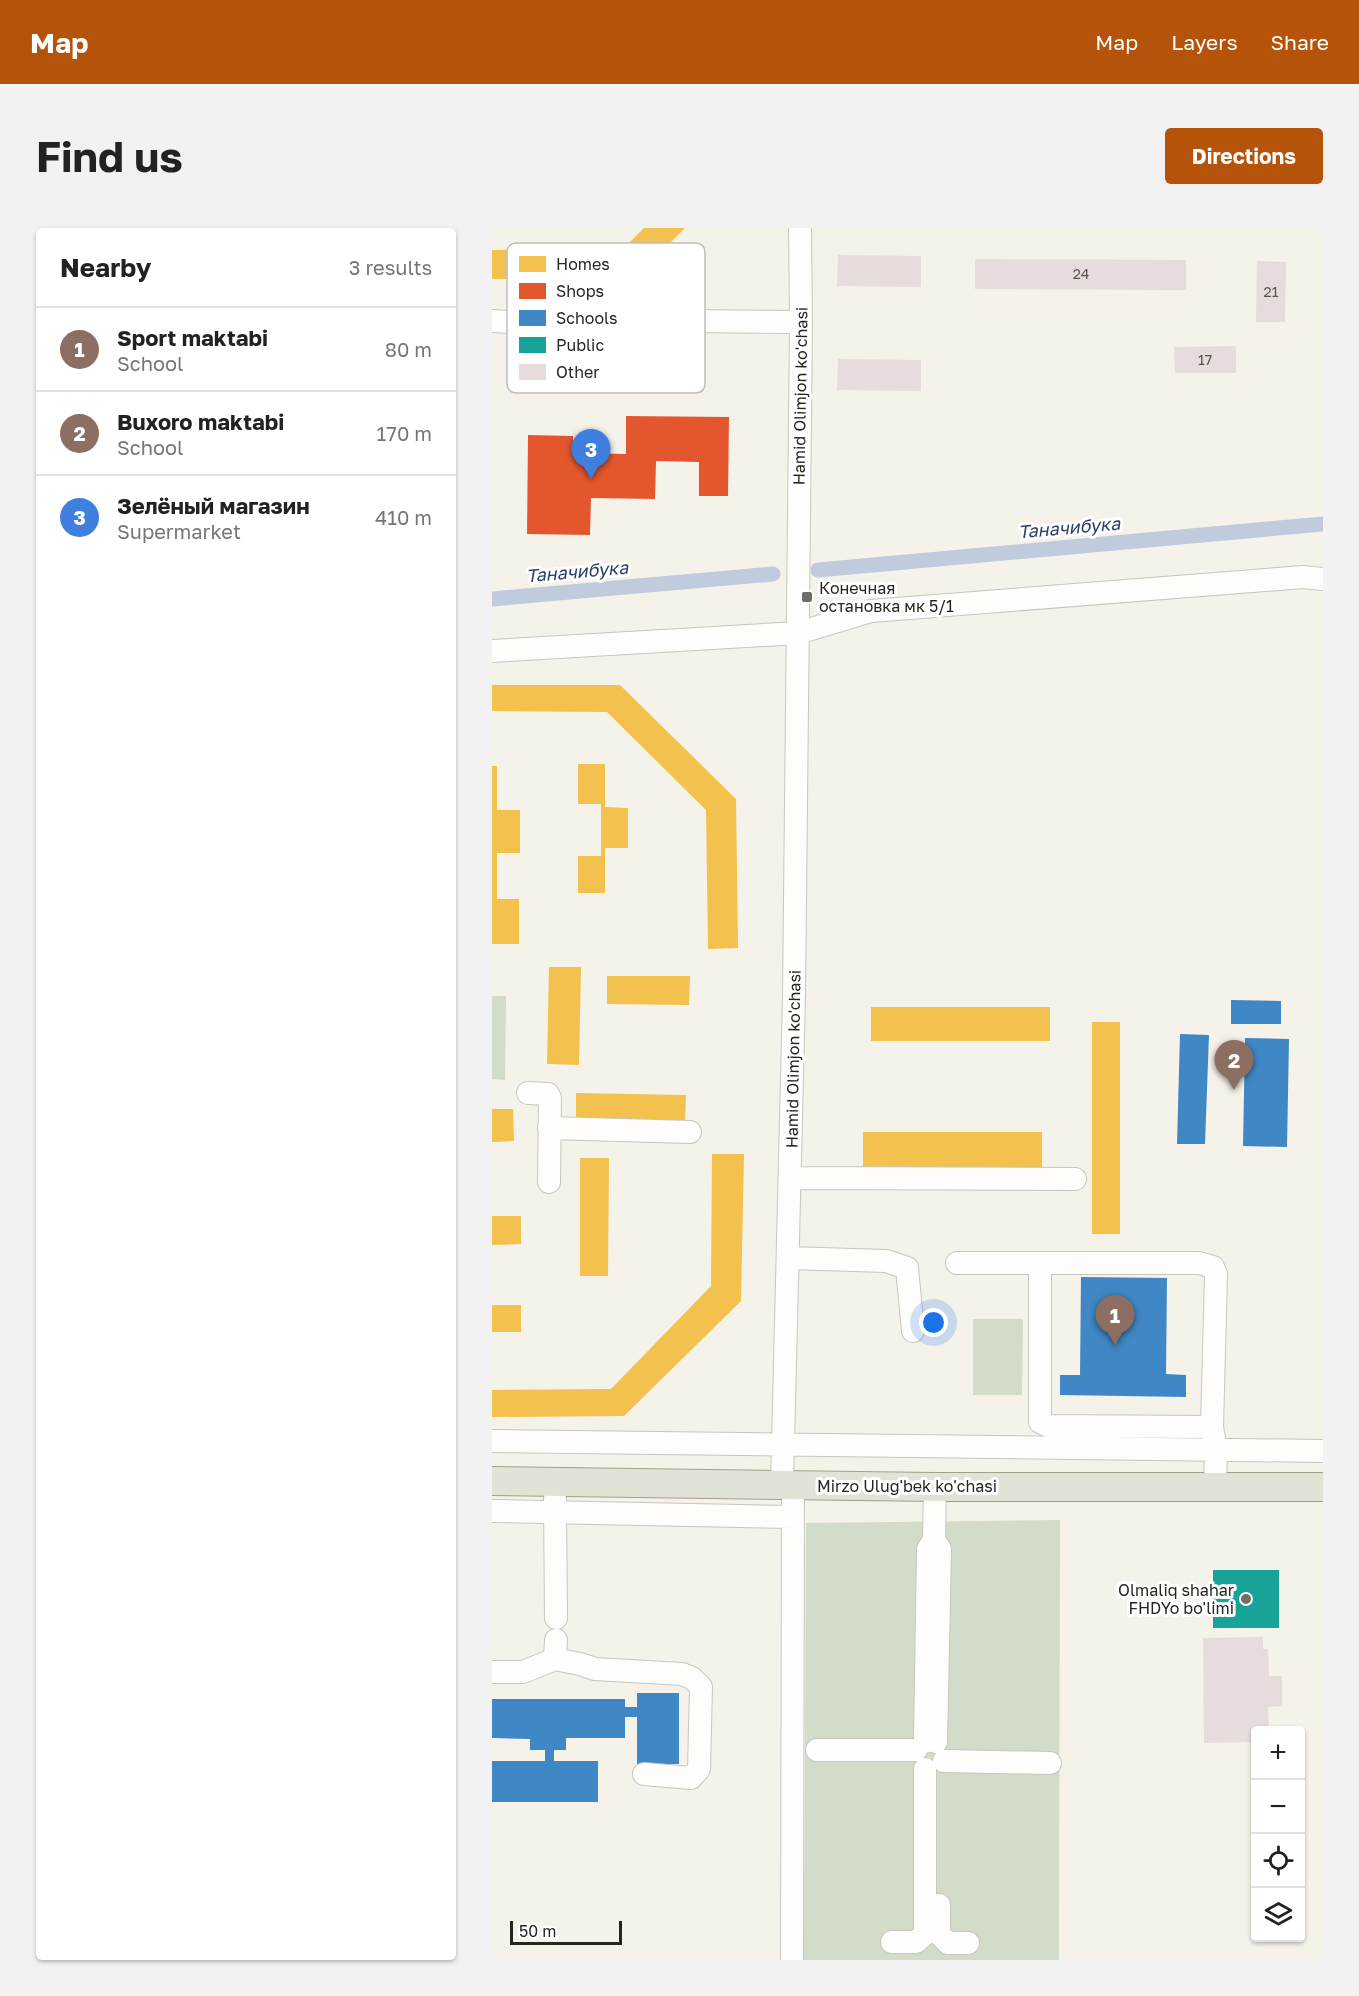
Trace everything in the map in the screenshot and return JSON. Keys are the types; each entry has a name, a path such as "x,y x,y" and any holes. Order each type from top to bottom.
{"main road":[{"name":"Mirzo Ulug'bek ko'chasi","path":"492,1481 935,1487 1323,1487"}],"street":[{"name":"Hamid Olimjon ko'chasi","path":"792,1960 793,1517 783,1446 795,996 800,228"},
{"path":"492,321 507,322"},
{"path":"705,321 801,322"},
{"path":"492,651 798,633 871,611 1303,577 1323,579"},
{"path":"528,1093 548,1094 550,1098 549,1182"},
{"path":"549,1128 690,1132"},
{"path":"790,1178 1075,1179"},
{"path":"788,1258 886,1261 907,1268 914,1331"},
{"path":"957,1263 1199,1263 1213,1267 1216,1274 1212,1427 1216,1450 1215,1487"},
{"path":"1040,1263 1040,1422 1048,1426 1212,1427"},
{"path":"492,1441 1323,1451"},
{"path":"555,1482 556,1639 580,1664 596,1669 682,1674 692,1678 701,1687 699,1769 691,1778 644,1774"},
{"path":"892,1942 916,1942 926,1934 930,1756 940,1549 934,1540 935,1487"},
{"path":"492,1510 793,1517"},
{"path":"492,1672 523,1672 556,1639"},
{"path":"817,1756 1050,1756"},
{"path":"930,1756 939,1934 948,1943 968,1943"}],"green space":[{"path":"492,996 506,996 505,1080 492,1079"},
{"path":"973,1319 1023,1319 1022,1395 973,1395"},
{"path":"1060,1520 1059,1960 804,1960 806,1523"}],"building: Homes":[{"path":"644,228 685,228 670,243 629,243"},
{"path":"492,250 507,250 507,279 492,279"},
{"path":"492,685 620,685 736,799 738,948 708,949 706,810 607,712 492,711"},
{"path":"578,764 605,764 605,807 628,808 628,848 605,848 605,893 578,893 578,856 601,856 601,804 578,804"},
{"path":"492,766 497,766 497,810 520,810 520,853 497,853 497,899 519,899 519,944 492,944"},
{"path":"549,967 581,967 579,1065 547,1064"},
{"path":"607,976 690,976 689,1005 607,1004"},
{"path":"871,1007 1050,1007 1050,1041 871,1041"},
{"path":"1092,1022 1120,1022 1120,1234 1092,1234"},
{"path":"576,1093 686,1095 685,1121 576,1119"},
{"path":"492,1109 513,1109 514,1141 492,1142"},
{"path":"863,1132 1042,1132 1042,1167 863,1167"},
{"path":"712,1154 744,1154 741,1301 624,1416 492,1417 492,1390 611,1389 711,1286"},
{"path":"580,1158 609,1158 608,1276 580,1276"},
{"path":"492,1216 521,1216 521,1244 492,1245"},
{"path":"492,1305 521,1305 521,1332 492,1332"}],"building: Shops":[{"path":"626,416 729,417 728,496 699,496 699,462 656,461 655,499 591,498 590,535 527,534 528,435 573,436 573,453 626,454"}],"building: Schools":[{"path":"1231,1000 1281,1001 1281,1024 1231,1024"},
{"path":"1180,1034 1209,1035 1205,1144 1177,1144"},
{"path":"1245,1038 1289,1039 1287,1147 1243,1146"},
{"path":"1081,1277 1167,1278 1166,1374 1186,1375 1186,1397 1060,1395 1060,1375 1080,1375"},
{"path":"637,1693 679,1693 679,1764 637,1764 637,1717 625,1717 625,1738 566,1738 566,1750 554,1750 554,1761 598,1761 598,1802 492,1802 492,1761 545,1761 545,1750 530,1750 530,1739 492,1738 492,1699 625,1699 625,1707 637,1707"}],"building: Public":[{"name":"Olmaliq shahar FHDYo bo'limi","path":"1213,1570 1279,1570 1279,1628 1213,1628"}],"building: Other":[{"path":"838,255 921,256 921,287 837,286"},
{"path":"975,259 1186,260 1186,290 975,289"},
{"path":"1257,261 1286,262 1285,322 1256,322"},
{"path":"1236,346 1236,373 1175,373 1174,347"},
{"path":"838,359 921,360 921,391 837,390"},
{"path":"1263,1637 1263,1649 1268,1649 1269,1676 1282,1676 1282,1706 1268,1707 1269,1726 1251,1726 1251,1742 1204,1743 1203,1638"}],"waterway":[{"name":"Таначибука","path":"818,570 1323,524"},
{"name":"Таначибука","path":"492,599 773,574"}],"place":[{"name":"Зелёный магазин","path":"591,479"},
{"name":"Конечная остановка мк 5/1","path":"807,597"},
{"name":"Buxoro maktabi","path":"1234,1090"},
{"name":"Sport maktabi","path":"1115,1345"},
{"name":"Olmaliq shahar FHDYo bo'limi","path":"1246,1599"}]}
